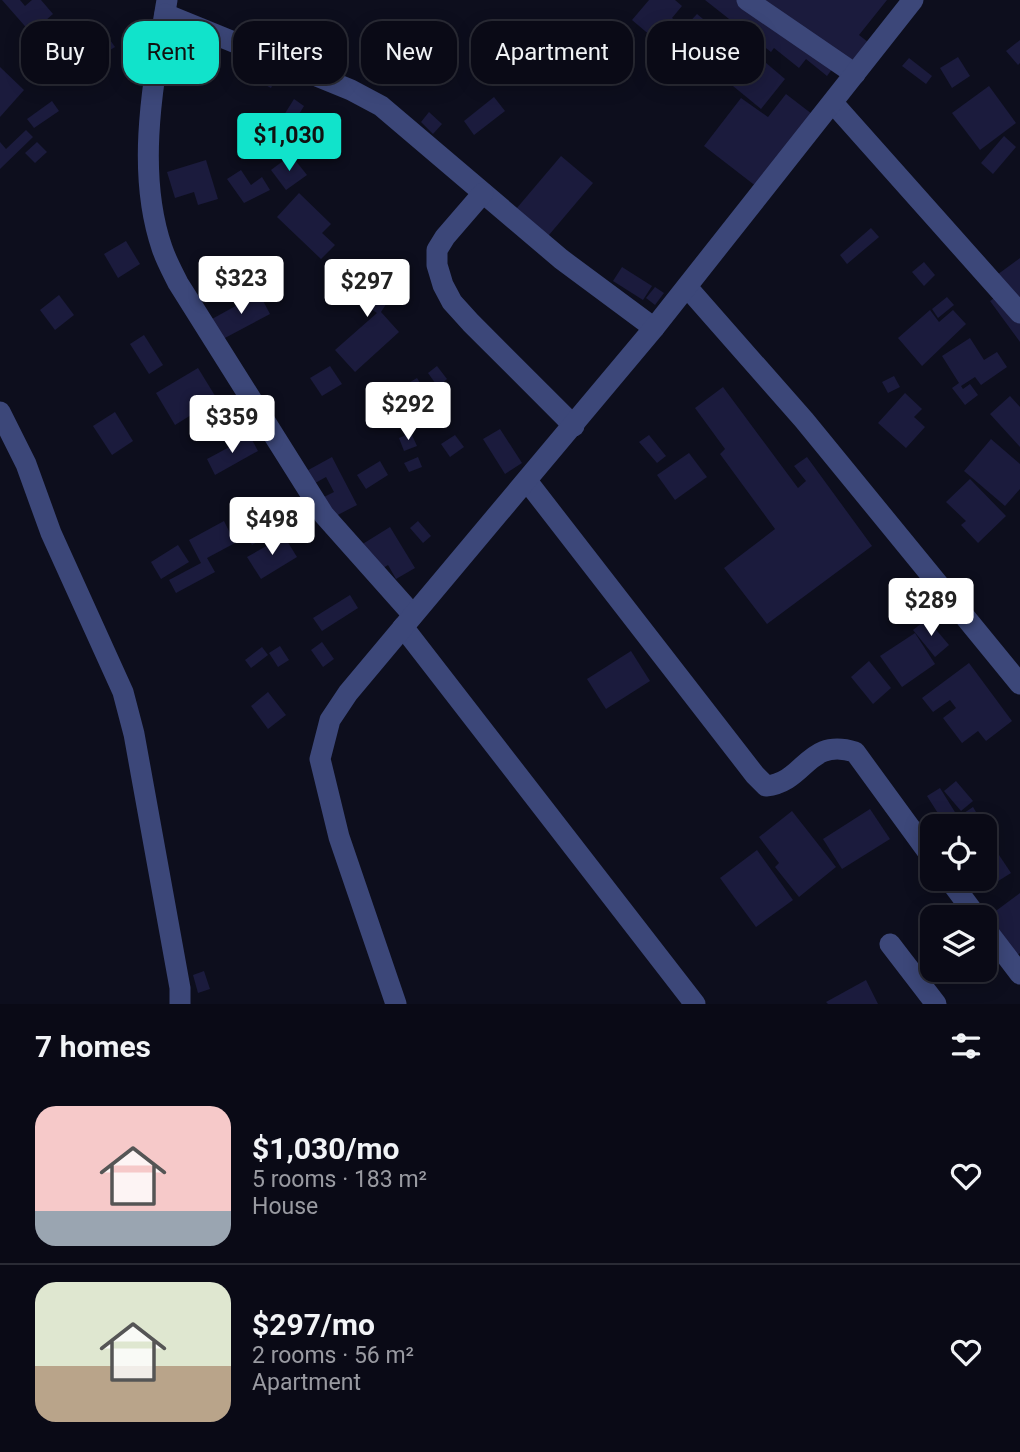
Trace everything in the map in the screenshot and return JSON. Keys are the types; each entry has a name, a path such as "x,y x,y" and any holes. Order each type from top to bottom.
{"street":[{"path":"747,0 855,74"},
{"path":"396,1004 339,837 320,759 330,720 348,693 654,328 913,0"},
{"path":"654,328 561,259 381,106 166,7 149,131 151,192 162,247 178,283 324,515 408,621 695,1004"},
{"path":"833,103 1020,313"},
{"path":"482,193 437,250 437,265 443,285 452,302 471,323 574,426"},
{"path":"687,287 804,420 1020,684"},
{"path":"0,412 26,464 51,533 123,692 134,734 180,988 180,1004"},
{"path":"527,481 766,786 777,785 827,748 838,746 855,752 920,841"},
{"path":"890,944 936,1004"},
{"path":"997,944 1020,974"}],"building":[{"path":"2,0 20,0 25,6 32,0 41,0 53,14 45,21 21,22"},
{"path":"649,0 675,0 682,6 672,18 676,21 647,21 647,33 632,20"},
{"path":"705,0 887,0 859,35 873,46 856,67 842,56 827,76 806,59 799,68 774,48 771,52 764,46 764,21 732,21"},
{"path":"697,14 705,21 690,21"},
{"path":"109,38 115,47 109,51"},
{"path":"1020,40 1020,63 1018,65 1006,51"},
{"path":"958,57 970,76 952,88 940,68"},
{"path":"909,58 932,76 926,84 902,66"},
{"path":"764,61 785,79 761,109 733,86 764,84"},
{"path":"0,67 24,90 0,117"},
{"path":"989,86 1016,123 980,150 952,113"},
{"path":"786,94 812,114 757,187 704,146 741,98 768,117"},
{"path":"494,97 505,111 474,135 464,121"},
{"path":"294,99 304,106 290,129 279,123"},
{"path":"52,101 59,111 34,128 27,119"},
{"path":"429,112 442,124 433,134 421,122"},
{"path":"26,130 33,137 0,169 0,142 6,149"},
{"path":"1004,136 1016,147 993,174 981,163"},
{"path":"37,142 47,152 35,163 25,153"},
{"path":"291,155 307,175 286,190 271,170"},
{"path":"561,156 593,183 543,242 511,215"},
{"path":"206,160 218,199 198,205 194,192 175,198 167,172"},
{"path":"241,170 251,185 262,177 270,190 244,203 227,179"},
{"path":"299,193 331,224 322,233 335,245 321,259 277,217"},
{"path":"871,228 879,237 847,264 840,255"},
{"path":"126,241 140,264 118,278 104,254"},
{"path":"1020,258 1020,342 990,301 1000,294 990,280"},
{"path":"924,262 935,275 924,286 912,272"},
{"path":"354,264 394,292 381,312 399,332 355,372 335,350 377,313 338,287"},
{"path":"622,267 652,286 643,300 613,281"},
{"path":"655,287 664,293 655,305 646,298"},
{"path":"259,293 270,314 223,339 212,319"},
{"path":"59,295 74,315 55,330 40,310"},
{"path":"947,297 954,305 938,318 932,309"},
{"path":"930,310 939,322 953,310 966,324 922,366 898,338"},
{"path":"144,335 163,365 149,374 130,344"},
{"path":"970,338 984,360 997,352 1007,367 981,385 975,377 961,386 963,389 970,384 978,395 965,405 952,388 959,383 942,356"},
{"path":"330,366 342,384 322,396 310,378"},
{"path":"437,366 447,379 438,387 428,373"},
{"path":"198,368 217,399 175,425 156,393"},
{"path":"894,376 900,387 888,393 882,382"},
{"path":"417,378 435,407 405,426 387,396"},
{"path":"723,387 798,488 806,481 794,466 807,457 872,546 767,624 724,568 775,529 720,454 725,449 695,408"},
{"path":"905,393 922,409 914,417 925,427 906,448 878,423"},
{"path":"1010,396 1020,407 1020,447 990,414"},
{"path":"115,412 133,441 112,455 93,426"},
{"path":"500,429 522,463 505,474 483,439"},
{"path":"411,433 417,446 404,451 399,438"},
{"path":"455,435 464,447 450,457 441,444"},
{"path":"649,435 666,456 657,463 639,442"},
{"path":"250,436 258,451 215,475 207,459"},
{"path":"991,439 1020,464 1020,489 1005,506 964,471"},
{"path":"689,453 707,477 675,500 657,475"},
{"path":"332,457 357,505 328,520 318,500 334,492 326,477 308,487 301,474"},
{"path":"418,457 422,467 409,472 404,463"},
{"path":"380,461 388,475 366,489 357,475"},
{"path":"970,479 1006,516 978,543 961,525 966,521 946,502"},
{"path":"279,506 289,524 252,545 242,527"},
{"path":"224,521 235,543 207,558 215,572 176,593 169,580 201,563 189,540"},
{"path":"418,521 431,536 423,543 410,528"},
{"path":"390,527 415,568 396,579 388,565 369,577 353,550"},
{"path":"284,536 297,557 261,579 247,557"},
{"path":"178,545 189,562 161,579 151,562"},
{"path":"350,595 358,608 322,631 313,618"},
{"path":"927,619 949,645 935,657 913,630"},
{"path":"915,633 935,664 902,687 880,656"},
{"path":"322,642 334,659 323,667 311,650"},
{"path":"280,646 289,660 278,667 269,653"},
{"path":"262,647 268,655 251,668 245,660"},
{"path":"631,651 650,681 606,709 587,679"},
{"path":"869,661 891,688 873,704 851,677"},
{"path":"969,663 1012,721 986,741 978,731 962,743 943,718 956,708 950,700 933,712 922,698"},
{"path":"268,692 286,715 268,729 251,706"},
{"path":"956,781 973,801 961,811 944,791"},
{"path":"940,788 956,814 938,814 927,796"},
{"path":"973,807 977,814 962,814"},
{"path":"870,809 890,839 842,869 823,839"},
{"path":"792,811 836,867 799,897 775,867 779,863 759,837"},
{"path":"757,850 793,900 756,927 720,878"},
{"path":"997,852 1011,873 997,882"},
{"path":"1020,893 1020,953 1012,959 997,937 997,910"},
{"path":"204,971 210,989 198,993 193,975"},
{"path":"866,980 878,1004 826,1002"}]}
